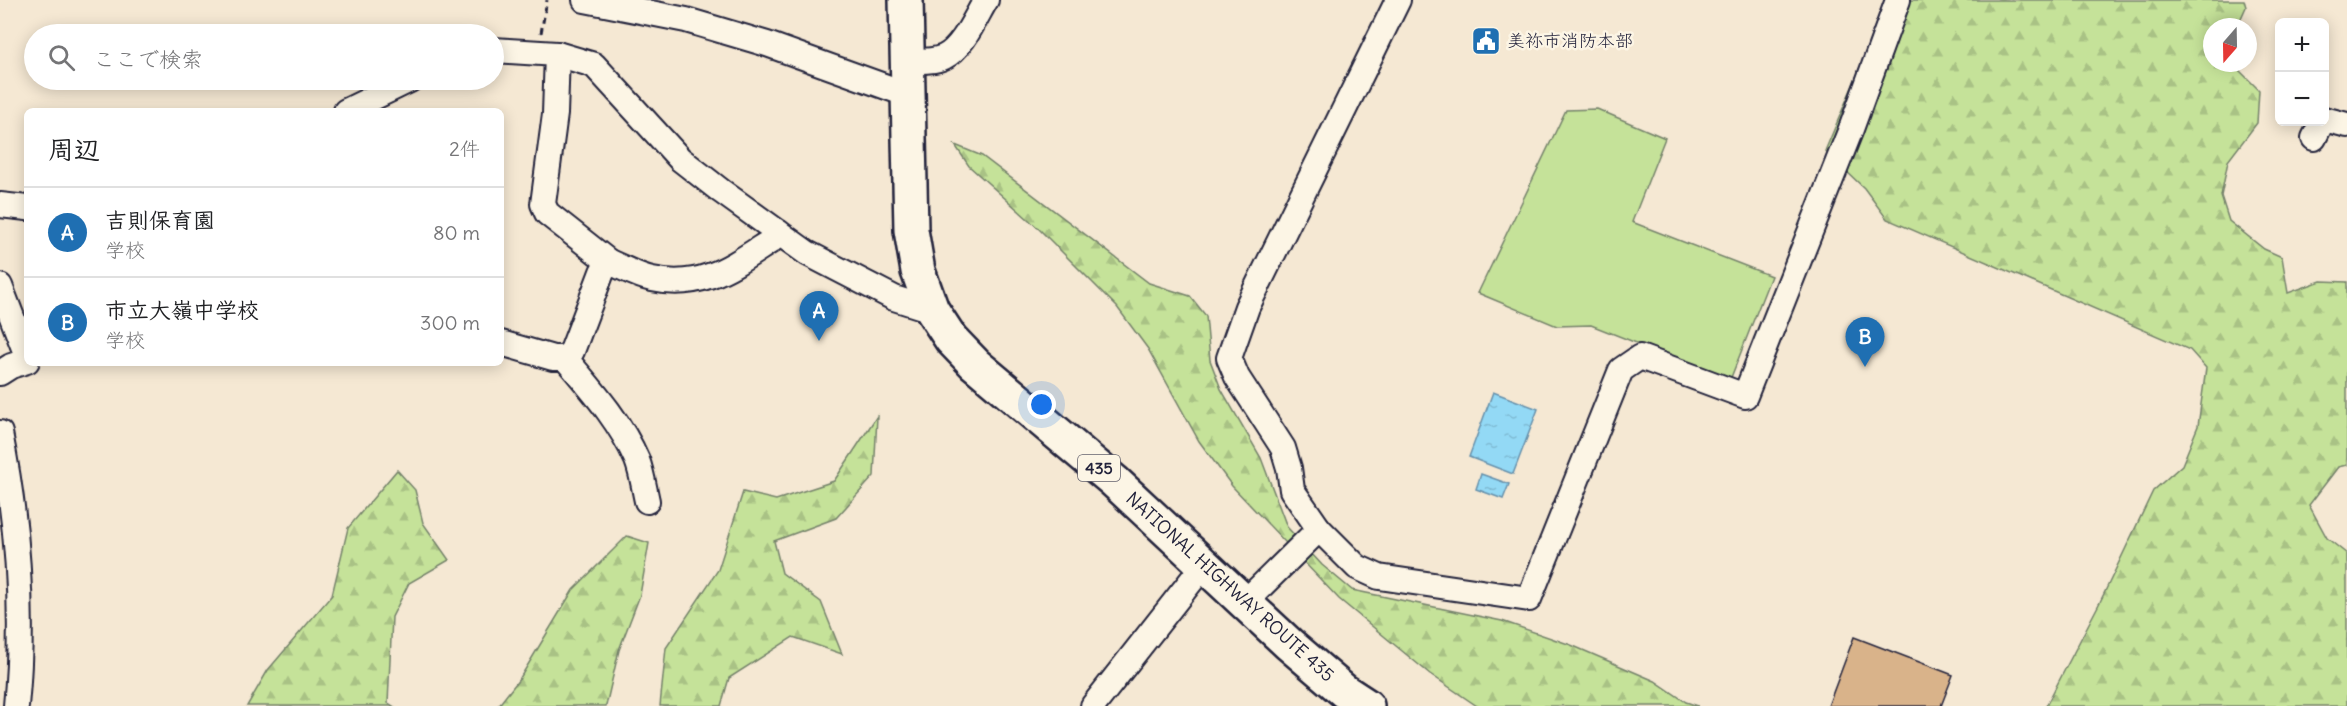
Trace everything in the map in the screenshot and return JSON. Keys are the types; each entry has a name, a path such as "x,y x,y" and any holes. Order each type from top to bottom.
{"highway":[{"name":"NATIONAL HIGHWAY ROUTE 435","path":"906,0 906,94 911,230 918,271 932,310 951,339 975,364 1114,481 1348,701"}],"street":[{"path":"585,0 686,20 767,44 906,94"},
{"path":"907,61 931,60 946,56 958,43 986,0"},
{"path":"1398,0 1247,307 1231,344 1229,358 1237,376 1283,448 1292,490 1319,529 1357,567 1379,577 1529,599 1621,370 1640,357 1745,396 1851,129 1898,0"},
{"path":"504,51 548,53 594,64 680,159 778,232 807,253 894,298 932,310"},
{"path":"548,53 555,114 543,204 547,213 609,262 650,279 671,282 713,277 771,241 778,232"},
{"path":"352,108 389,90"},
{"path":"2329,126 2347,125"},
{"path":"0,205 24,208"},
{"path":"504,344 553,358 565,358 572,351 602,272 609,262"},
{"path":"0,286 24,348"},
{"path":"565,358 604,403 622,433 638,462 647,501"},
{"path":"0,373 24,362"},
{"path":"0,433 13,510 20,580 21,650 16,706"},
{"path":"1243,604 1319,529"},
{"path":"1093,706 1203,566"}],"path":[{"path":"547,0 548,53"}],"green space":[{"path":"1911,0 2244,0 2246,7 2241,18 2203,18 2203,72 2241,72 2259,90 2257,123 2228,161 2221,196 2229,221 2264,249 2282,257 2288,293 2321,281 2347,282 2347,465 2338,467 2309,505 2327,538 2347,554 2347,706 2046,706 2100,602 2153,491 2182,465 2198,426 2206,368 2190,350 1887,219 1864,188 1825,151 1857,75"},
{"path":"1597,109 1665,138 1632,222 1771,276 1730,380 1591,325 1557,326 1478,293 1566,110"},
{"path":"955,145 982,156 1149,283 1190,296 1206,316 1210,360 1221,389 1261,458 1287,527 1322,565 1352,590 1502,621 1571,645 1655,681 1686,702 1698,706 1477,706 1430,674 1339,599 1232,486 1199,441 1148,349 1117,307 1038,228 969,166"},
{"path":"877,416 874,476 836,518 774,541 782,573 821,602 842,654 793,637 729,678 721,706 660,706 666,648 718,570 743,492 776,500 834,481"},
{"path":"397,470 415,490 423,523 449,560 409,583 392,617 388,703 393,706 247,706 268,670 332,595 348,528"},
{"path":"627,536 649,543 640,595 619,650 606,706 498,706 520,678 573,590"}],"water":[{"path":"1493,392 1538,409 1513,474 1469,457"},
{"path":"1481,474 1509,484 1503,499 1476,489"}],"building":[{"path":"1854,637 1953,675 1941,706 1828,706"}],"place":[{"name":"美祢市消防本部","path":"1486,41"},
{"name":"吉則保育園","path":"819,341"},
{"name":"市立大嶺中学校","path":"1865,367"}]}
